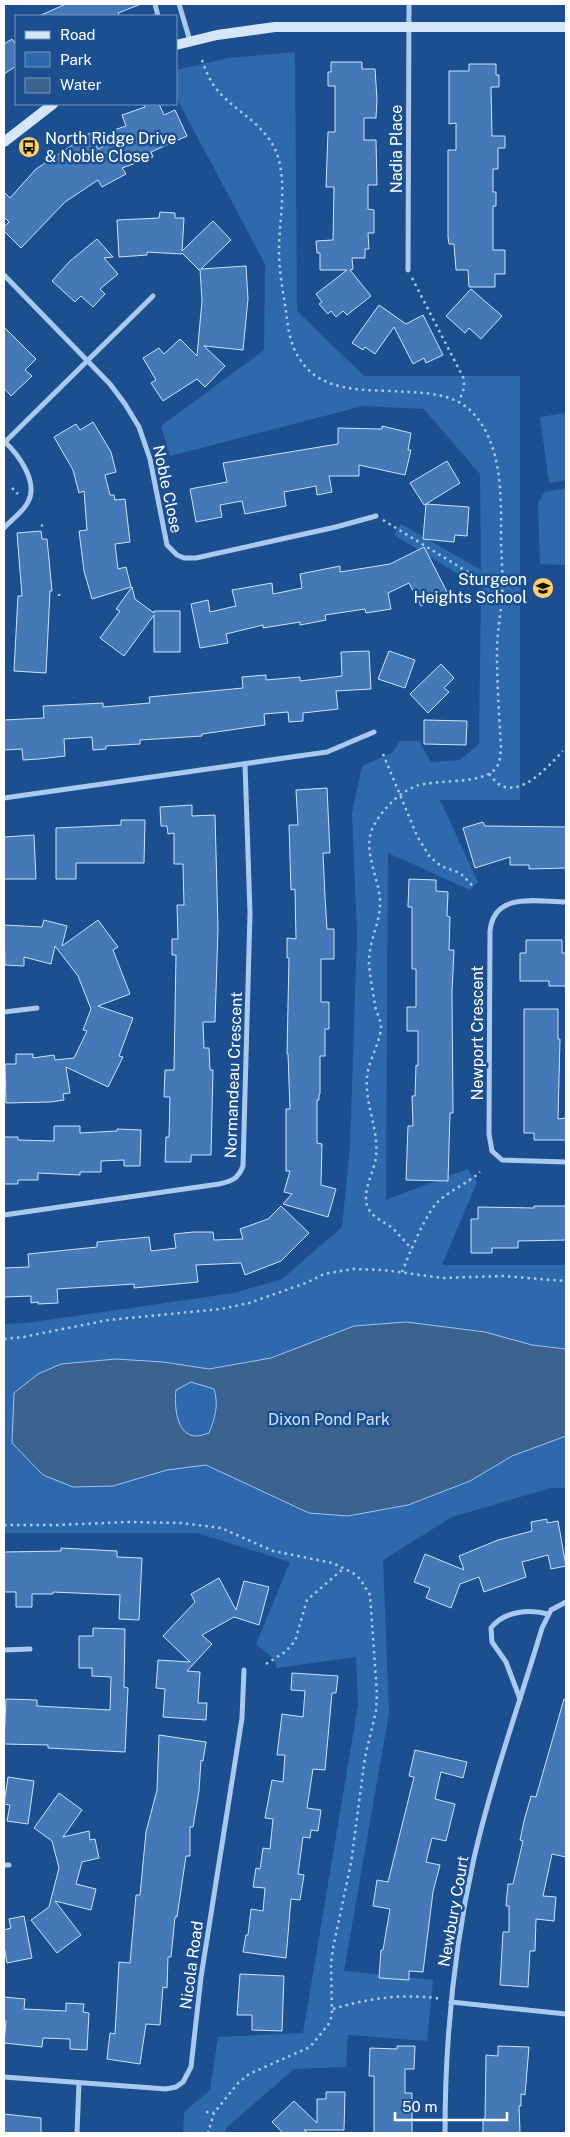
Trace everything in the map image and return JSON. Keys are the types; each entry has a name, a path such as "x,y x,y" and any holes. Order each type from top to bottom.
{"street":[{"path":"179,4 190,41"},
{"name":"Nadia Place","path":"408,270 410,4"},
{"path":"178,44 232,33 275,27 566,27"},
{"path":"4,142 52,105"},
{"name":"Noble Close","path":"4,275 117,392 139,428 145,442 154,472 167,545 177,555 184,558 196,558 336,527 376,516"},
{"path":"4,528 28,504 31,489 29,477 14,450 4,441 153,296"},
{"path":"4,798 327,752 374,732"},
{"name":"Normandeau Crescent","path":"4,1215 219,1184 232,1181 240,1176 243,1166 250,913 245,764"},
{"name":"Newport Crescent","path":"566,902 511,903 498,910 492,917 490,931 489,1134 492,1151 502,1160 566,1162"},
{"path":"4,1012 36,1008"},
{"path":"520,1700 506,1662 492,1642 491,1628 496,1623 524,1611 548,1614 556,1606 566,1602"},
{"name":"Newbury Court","path":"445,2133 446,2055 451,2002 460,1934 474,1857 492,1788 548,1614"},
{"path":"4,1650 30,1649"},
{"name":"Nicola Road","path":"4,2077 166,2089 179,2086 189,2073 213,1899 242,1718 244,1670"},
{"path":"451,2002 566,2014"},
{"path":"77,2133 79,2083"}],"path":[{"path":"202,60 209,78 218,91 256,123 268,137 277,155 282,178 279,262 289,331 300,360 314,375 336,386 439,395 460,402 480,422 490,442 498,474 501,509 502,585 497,648 500,755 497,767 489,774 475,778 418,785 399,795 372,828 370,841 375,881 380,899 369,963 375,1006 381,1027 367,1079 377,1143 376,1159 366,1200 368,1209 372,1214 400,1235 412,1249"},
{"path":"408,270 464,380 460,402"},
{"path":"12,488 18,494"},
{"path":"376,516 479,579 490,584 502,585"},
{"path":"489,774 498,784 514,788 531,780 563,751"},
{"path":"383,754 399,795 423,847 440,866 460,872 475,888"},
{"path":"402,1272 429,1214 439,1200 480,1172"},
{"path":"4,1339 23,1338 108,1320 221,1309 249,1303 336,1272 353,1269 402,1272 442,1278 503,1276 566,1281"},
{"path":"4,1525 129,1522 205,1525 220,1528 273,1551 317,1558 344,1568 360,1579 370,1595 377,1694 376,1710 365,1758 351,1864 330,1963 333,2009 328,2025 310,2047 249,2074 238,2082 214,2113 208,2133"},
{"path":"266,1664 286,1652 295,1641 307,1600 344,1568"},
{"path":"333,2009 359,2001 392,1997 441,1999 451,2002"},
{"path":"206,2112 214,2113"}],"green space":[{"name":"Dixon Pond Park","path":"295,52 297,311 364,376 520,376 520,800 440,800 478,882 470,890 388,853 386,1200 467,1169 477,1182 442,1265 566,1265 566,1488 551,1488 452,1517 383,1560 389,1713 344,1971 433,1980 427,2041 348,2035 346,2067 294,2069 226,2128 226,2133 183,2133 184,2112 210,2090 218,2037 303,2033 358,1705 356,1657 277,1668 273,1658 256,1644 290,1562 197,1533 4,1533 4,1324 26,1323 234,1293 282,1279 342,1227 350,1147 357,935 352,813 362,766 392,753 400,741 419,741 431,762 460,760 479,744 481,588 394,535 401,524 481,570 480,474 424,409 363,406 170,456 161,426 264,350 265,264 178,101 178,70 228,58"},
{"path":"566,413 566,480 549,483 540,417"},
{"path":"566,488 566,565 540,564 538,502 545,492"}],"water":[{"path":"406,1322 485,1332 532,1345 566,1349 566,1436 512,1456 470,1481 408,1505 348,1516 309,1513 206,1465 167,1470 113,1486 73,1487 43,1475 12,1443 14,1393 38,1374 61,1364 116,1359 163,1362 209,1369 271,1358 354,1326","holes":["191,1382 214,1389 216,1411 209,1433 198,1436 190,1435 181,1426 178,1419 175,1403 176,1390"]}],"building":[{"path":"66,4 141,4 118,13 119,15 41,15"},
{"path":"12,39 15,44 15,67 4,74 4,44"},
{"path":"331,62 362,62 362,69 375,69 377,99 376,118 364,118 364,140 376,140 377,185 368,185 368,209 374,210 374,233 368,233 369,249 365,249 365,258 352,258 353,269 350,270 371,296 347,315 343,311 336,317 331,311 328,314 319,304 322,302 316,294 347,270 320,270 320,253 317,253 316,241 333,240 334,187 326,187 328,132 335,132 335,86 328,86 328,72 331,72"},
{"path":"469,64 496,64 496,75 499,75 499,87 491,87 492,136 505,136 505,148 498,148 498,169 493,169 493,192 496,192 496,206 493,206 493,250 505,250 505,274 495,274 495,287 469,287 468,270 456,270 454,244 449,244 448,237 448,150 456,150 456,123 449,124 449,71 469,71"},
{"path":"144,105 159,105 164,115 175,110 187,136 151,152 153,157 122,168 126,174 102,187 98,180 65,202 21,248 4,231 4,227 9,222 4,217 4,192 10,198 36,169 90,133 98,149 117,139 114,130 126,126 122,115 145,107"},
{"path":"160,212 175,213 175,218 184,218 182,251 213,221 231,240 201,269 246,266 248,299 243,350 204,346 225,366 205,387 197,379 163,401 151,383 156,380 143,358 159,348 164,354 180,339 197,356 202,301 200,269 182,253 147,252 147,255 119,257 117,220 159,218"},
{"path":"97,239 113,257 104,258 118,274 100,289 105,294 93,307 81,296 75,302 52,281 70,261"},
{"path":"471,289 502,316 481,339 469,328 465,333 446,316"},
{"path":"379,305 406,324 423,315 443,355 426,363 424,358 413,364 394,327 375,354 365,347 363,350 352,343"},
{"path":"4,327 36,359 25,370 32,376 11,396 4,388"},
{"path":"93,422 111,452 116,472 105,475 110,495 114,495 115,500 125,499 130,542 115,544 118,569 126,567 131,587 92,599 84,571 79,531 87,530 84,491 79,493 73,470 54,437 76,424 80,430"},
{"path":"382,426 411,433 408,450 411,450 405,475 359,465 359,476 329,476 332,492 317,495 316,486 284,492 286,506 245,514 242,501 220,505 222,517 196,522 190,489 227,482 223,463 338,444 338,428 382,429"},
{"path":"447,461 460,483 424,505 410,483"},
{"path":"426,504 469,507 467,536 455,535 454,542 423,539"},
{"path":"41,531 42,539 47,539 52,591 50,591 46,673 14,671 18,596 22,596 17,533"},
{"path":"424,547 447,592 421,606 409,583 388,593 391,609 366,613 365,609 325,615 326,620 300,625 300,622 263,628 263,625 226,634 228,643 200,648 191,604 208,600 210,612 236,606 232,590 272,583 273,594 302,588 300,574 340,566 340,572 390,564"},
{"path":"132,587 135,599 154,613 154,611 180,611 180,652 154,652 154,615 124,656 100,638 120,611 116,609"},
{"path":"369,651 371,689 336,691 338,709 303,713 303,721 289,722 288,712 264,714 265,725 202,734 202,736 140,740 140,744 106,746 106,749 93,750 92,737 64,739 65,756 39,759 23,760 22,749 4,750 4,720 44,718 43,706 103,703 103,707 150,703 149,697 243,688 242,677 266,675 266,680 300,677 300,681 342,676 341,652"},
{"path":"389,651 415,660 405,688 378,679"},
{"path":"441,664 454,678 444,688 449,692 428,713 410,694"},
{"path":"424,720 467,721 466,745 424,744"},
{"path":"327,788 330,853 323,853 327,929 334,929 334,959 321,959 321,1002 329,1002 329,1029 325,1029 325,1056 320,1056 317,1143 322,1144 321,1185 336,1189 328,1217 283,1204 292,1194 284,1192 290,1171 286,1171 286,1109 290,1109 287,1054 289,958 287,958 287,938 296,939 295,889 291,890 289,825 298,825 296,790"},
{"path":"192,805 192,816 215,815 218,929 215,1022 203,1022 204,1048 209,1048 210,1070 213,1070 211,1155 191,1155 191,1162 165,1162 166,1137 169,1137 170,1097 164,1097 165,1070 174,1070 176,955 172,955 172,939 178,939 177,905 184,905 183,864 174,864 174,833 168,834 167,826 161,826 160,807"},
{"path":"121,820 145,820 144,863 76,863 76,879 56,879 56,828 121,825"},
{"path":"483,822 485,826 566,827 566,868 529,869 529,865 510,865 510,857 475,868 463,828"},
{"path":"34,835 36,879 4,879 4,837"},
{"path":"409,879 436,880 436,891 448,892 447,916 450,917 449,950 454,950 452,992 453,1113 450,1113 448,1181 406,1180 408,1126 413,1126 412,1096 415,1096 416,1065 418,1066 418,1031 407,1031 407,1007 416,1007 416,969 412,969 412,907 408,907"},
{"path":"44,920 67,926 62,946 98,920 118,947 113,950 130,994 98,1006 133,1018 119,1056 123,1057 108,1087 66,1067 70,1093 63,1094 64,1100 6,1103 5,1064 16,1064 16,1054 33,1054 33,1058 54,1055 55,1060 74,1058 87,1031 83,1030 91,1009 78,976 55,946 51,964 24,957 24,966 5,965 4,925 42,927"},
{"path":"526,940 562,940 562,953 566,953 566,986 549,986 549,981 520,981 520,953 526,953"},
{"path":"524,1009 558,1009 558,1039 560,1039 558,1119 566,1118 566,1140 534,1140 534,1133 524,1133"},
{"path":"54,1126 80,1126 80,1133 117,1131 117,1129 141,1130 140,1166 124,1166 124,1160 101,1161 101,1172 80,1172 80,1175 38,1173 38,1180 18,1180 18,1184 4,1184 4,1137 18,1137 18,1140 54,1141"},
{"path":"281,1206 309,1233 281,1261 245,1275 241,1263 196,1265 198,1282 134,1288 134,1284 57,1289 58,1303 31,1303 31,1296 4,1297 4,1268 29,1267 28,1254 97,1247 97,1242 149,1237 151,1251 176,1248 174,1234 193,1232 213,1232 214,1240 243,1239 240,1229 268,1219"},
{"path":"534,1206 566,1206 566,1240 518,1241 518,1248 492,1248 492,1253 471,1253 471,1219 478,1219 478,1207 534,1208"},
{"path":"547,1519 547,1523 558,1521 566,1566 551,1569 548,1555 522,1562 526,1577 484,1592 479,1577 460,1584 451,1608 426,1598 430,1588 414,1582 425,1554 464,1570 459,1556 498,1540 532,1531 531,1522"},
{"path":"61,1548 117,1551 117,1557 142,1558 139,1620 119,1619 120,1595 53,1592 53,1594 32,1594 32,1607 16,1607 16,1592 4,1592 4,1552 61,1551"},
{"path":"219,1578 236,1610 244,1581 269,1587 259,1625 234,1617 202,1635 212,1644 187,1671 200,1672 198,1703 207,1703 206,1720 163,1717 165,1689 156,1688 158,1660 190,1662 163,1636 195,1602 191,1594"},
{"path":"93,1628 125,1629 124,1687 128,1688 125,1752 48,1748 48,1745 4,1744 6,1699 37,1700 37,1706 110,1710 111,1677 92,1676 92,1668 79,1668 79,1636 93,1636"},
{"path":"292,1673 338,1676 336,1693 332,1693 325,1770 313,1769 307,1808 321,1810 318,1831 311,1830 310,1838 303,1837 298,1874 304,1875 300,1900 291,1899 286,1958 243,1952 246,1935 248,1935 251,1909 263,1911 265,1888 253,1887 256,1868 260,1869 263,1848 270,1849 273,1819 265,1818 272,1780 283,1782 285,1755 277,1755 282,1714 303,1717 305,1691 291,1690"},
{"path":"564,1699 566,1699 566,1857 552,1854 543,1896 556,1897 554,1921 536,1919 535,1951 530,1951 528,1987 500,1985 503,1932 509,1932 509,1906 506,1906 508,1884 513,1884 523,1841 520,1840 524,1821 531,1796 536,1797"},
{"path":"159,1735 206,1742 203,1761 201,1760 199,1791 193,1827 190,1827 190,1856 186,1856 177,1917 175,1917 171,1957 168,1957 167,1988 163,1987 160,2025 146,2024 140,2064 107,2059 110,2033 115,2034 119,1962 130,1963 136,1895 140,1895 146,1832 157,1790"},
{"path":"415,1750 467,1762 463,1778 441,1772 435,1799 455,1804 446,1841 432,1838 426,1862 440,1865 433,1892 423,1972 409,1971 409,1980 379,1978 381,1950 383,1950 390,1909 373,1906 377,1880 388,1882 414,1777 409,1776"},
{"path":"8,1777 34,1781 28,1824 7,1821 10,1805 4,1804"},
{"path":"59,1793 82,1810 63,1837 89,1831 90,1840 95,1839 99,1858 82,1862 76,1884 96,1889 91,1910 55,1901 81,1935 57,1953 31,1920 49,1907 59,1868 52,1841 34,1828"},
{"path":"24,1916 32,1958 7,1963 4,1930 11,1928 9,1919"},
{"path":"240,1974 284,1976 282,2031 252,2030 252,2015 237,2015"},
{"path":"4,1997 25,1999 24,2009 66,2011 66,2003 84,2004 83,2012 89,2013 87,2050 70,2049 70,2039 43,2038 42,2047 4,2043 6,2021 4,2021"},
{"path":"397,2046 415,2046 414,2069 405,2069 405,2093 412,2093 412,2133 374,2133 374,2076 369,2076 370,2048 397,2049"},
{"path":"498,2046 529,2047 525,2095 521,2094 521,2106 519,2106 520,2133 483,2133 486,2055 498,2056"},
{"path":"326,2092 345,2092 344,2130 304,2130 308,2133 283,2133 272,2122 294,2101 317,2123 317,2099 326,2099"},
{"path":"4,2114 41,2118 41,2133 4,2133"}],"place":[{"name":"North Ridge Drive & Noble Close","path":"29,147"},
{"name":"Sturgeon Heights School","path":"543,588"}]}
